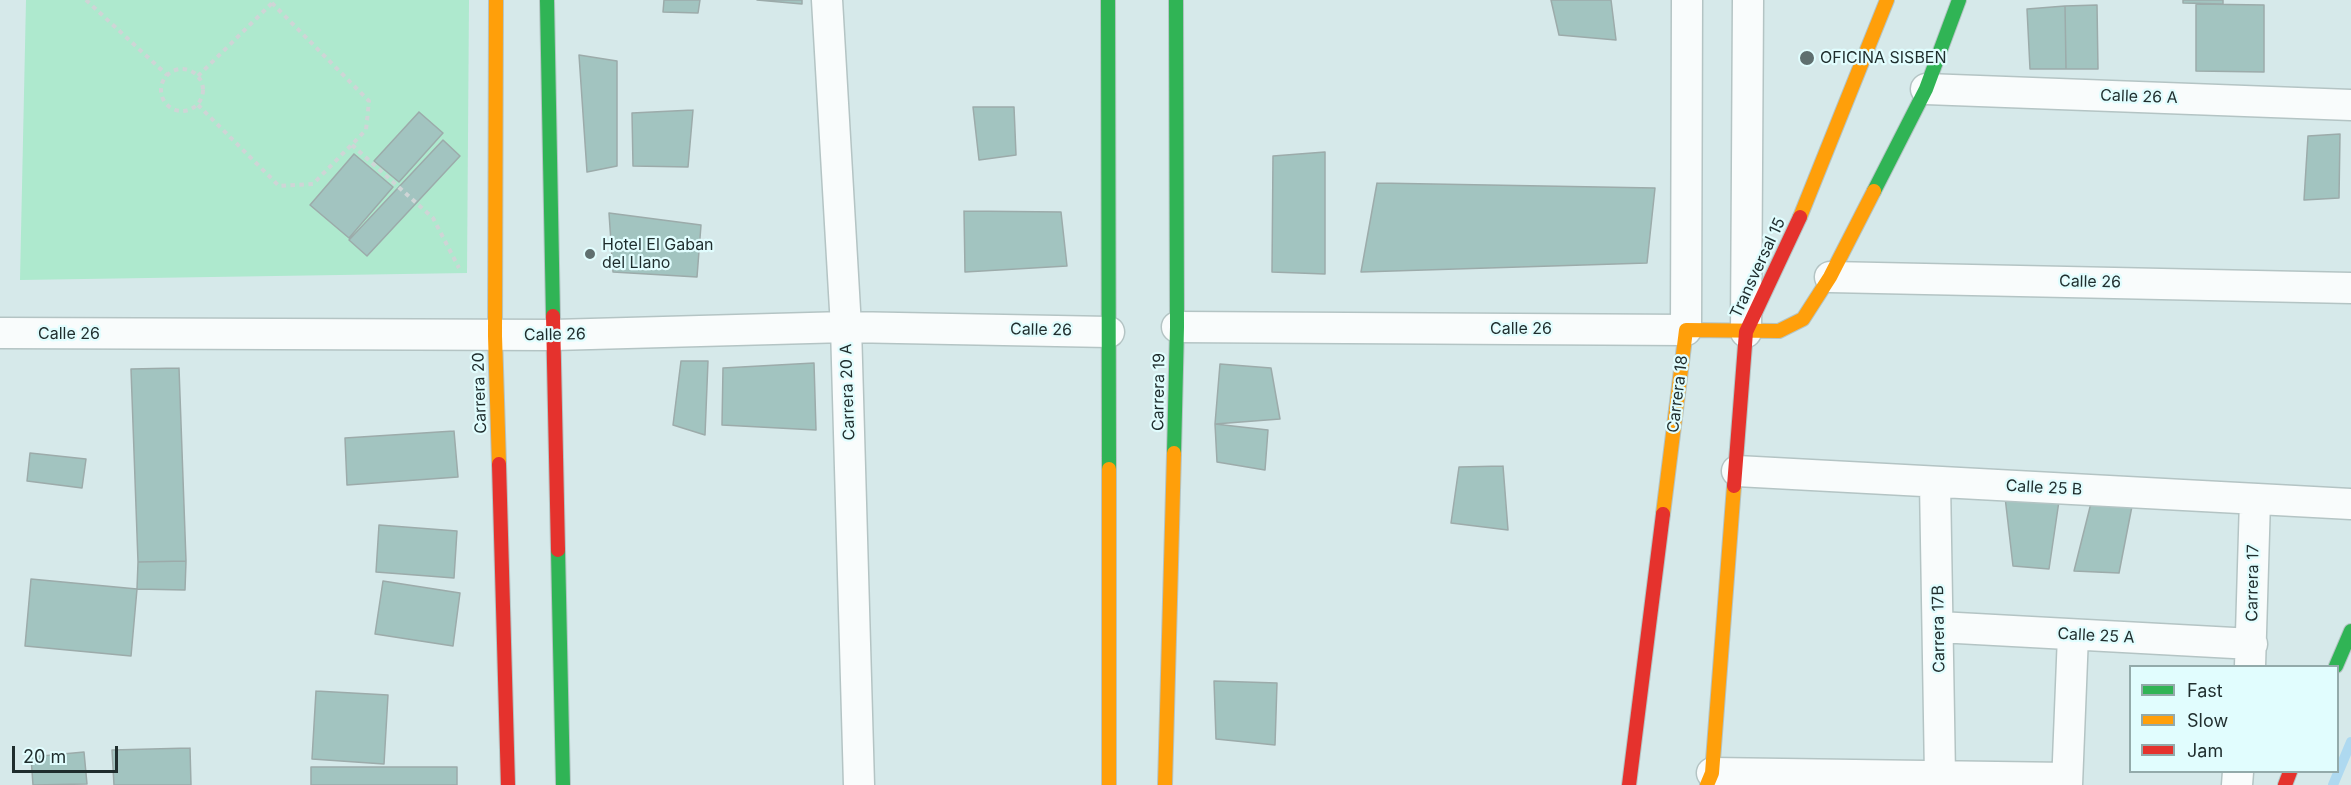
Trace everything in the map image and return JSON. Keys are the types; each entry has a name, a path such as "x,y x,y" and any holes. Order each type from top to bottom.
{"main road":[{"name":"Carrera 20","path":"496,0 495,336 508,785"},
{"path":"547,0 563,785"},
{"path":"1108,0 1109,785"},
{"name":"Carrera 19","path":"1166,785 1177,327 1176,0"},
{"name":"Transversal 15","path":"1887,0 1810,196 1746,332 1779,331 1803,319 1830,277 1926,89 1959,0"},
{"path":"1686,330 1746,332 1737,471 1709,779"},
{"name":"Carrera 18","path":"1629,785 1686,330"},
{"path":"2336,665 2351,632"}],"street":[{"name":"Carrera 20 A","path":"828,0 846,327 859,785"},
{"name":"Carrera 18","path":"1686,330 1687,0"},
{"path":"1746,332 1748,0"},
{"name":"Calle 26 A","path":"1926,89 2351,105"},
{"name":"Calle 26","path":"1830,277 2351,288"},
{"name":"Calle 26","path":"0,333 495,336 846,327 1110,332"},
{"name":"Calle 26","path":"1177,327 1686,330"},
{"name":"Calle 25 B","path":"1737,471 2351,504"},
{"name":"Carrera 17B","path":"1935,482 1940,776"},
{"name":"Carrera 17","path":"2251,655 2255,500"},
{"name":"Calle 25 A","path":"1939,627 2073,635 2251,655"},
{"path":"1709,779 1940,776 2067,782 2073,635"}],"path":[{"path":"86,0 167,75"},
{"path":"198,76 270,2 369,101 366,130 313,184 279,186 198,105"},
{"path":"180,69 192,71 198,76 203,90 198,105 180,112 166,105 161,92 167,75 180,69"},
{"path":"352,145 433,218 464,277"}],"green space":[{"path":"26,0 469,0 467,273 20,280"}],"building":[{"path":"664,0 700,0 698,13 663,12"},
{"path":"757,0 802,0 802,4"},
{"path":"1551,0 1611,0 1616,40 1559,35"},
{"path":"2183,0 2223,0 2223,4 2183,3"},
{"path":"2196,4 2264,5 2264,72 2196,71"},
{"path":"2097,5 2098,69 2066,69 2065,6"},
{"path":"2065,6 2066,69 2030,69 2027,9"},
{"path":"579,55 617,61 617,166 587,172"},
{"path":"973,107 1014,107 1016,155 979,160"},
{"path":"693,110 688,167 633,166 632,113"},
{"path":"419,112 443,133 399,182 374,161"},
{"path":"2340,134 2339,198 2304,200 2308,136"},
{"path":"443,140 460,156 367,256 349,240"},
{"path":"1325,152 1325,274 1272,272 1273,156"},
{"path":"354,154 393,187 349,238 310,205"},
{"path":"1377,183 1655,188 1647,263 1361,272"},
{"path":"964,211 1061,212 1067,266 965,272"},
{"path":"609,213 701,225 697,277 613,272"},
{"path":"681,361 708,361 705,435 673,425"},
{"path":"814,363 816,430 722,425 723,368"},
{"path":"1220,364 1271,368 1280,419 1215,424"},
{"path":"179,368 186,561 138,562 131,369"},
{"path":"1215,424 1268,430 1265,470 1217,462"},
{"path":"454,431 458,477 347,485 345,438"},
{"path":"30,453 86,459 82,488 27,481"},
{"path":"1503,466 1508,530 1451,523 1459,467"},
{"path":"2005,497 2059,501 2049,569 2013,566"},
{"path":"2133,501 2119,573 2074,571 2091,503"},
{"path":"379,525 457,531 454,578 376,572"},
{"path":"186,561 185,590 137,589 138,562"},
{"path":"31,579 137,589 131,656 25,646"},
{"path":"383,581 460,593 453,646 375,634"},
{"path":"1214,681 1277,683 1275,745 1216,739"},
{"path":"316,691 388,695 384,764 312,759"},
{"path":"190,748 191,785 114,785 112,750"},
{"path":"84,752 87,784 33,785 31,757"},
{"path":"311,767 457,767 457,785 311,785"}],"waterway":[{"path":"2339,771 2351,742"},
{"path":"2333,785 2338,773"}],"traffic: fast":[{"path":"547,0 553,316"},
{"path":"1108,0 1109,469"},
{"path":"1174,453 1177,327 1176,0"},
{"path":"1874,191 1926,89 1959,0"},
{"path":"558,550 563,785"},
{"path":"2336,665 2351,631"}],"traffic: slow":[{"path":"496,0 495,336 499,464"},
{"path":"1800,217 1887,0"},
{"path":"1663,514 1686,330 1779,331 1803,319 1830,277 1874,191"},
{"path":"1165,785 1174,453"},
{"path":"1109,469 1109,785"},
{"path":"1707,785 1712,773 1734,486"}],"traffic: jam":[{"path":"1734,486 1746,332 1800,217"},
{"path":"553,316 558,550"},
{"path":"499,464 508,785"},
{"path":"1629,785 1663,514"},
{"path":"2285,785 2290,773"}],"place":[{"name":"OFICINA SISBEN","path":"1807,58"},
{"name":"Hotel El Gaban del Llano","path":"590,254"}]}
